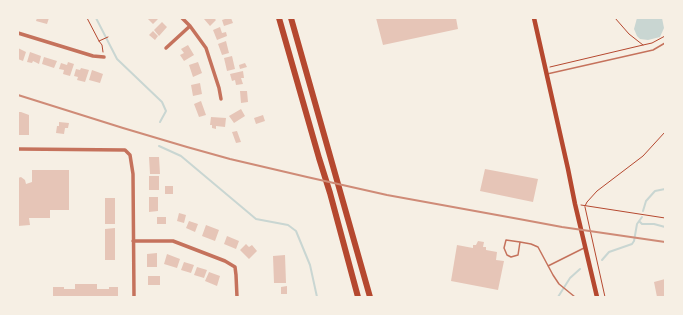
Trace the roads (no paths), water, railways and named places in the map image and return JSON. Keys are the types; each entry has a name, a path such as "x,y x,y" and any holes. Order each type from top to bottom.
{"highway":[{"path":"279,18 330,193 358,297"},
{"path":"291,18 370,297"}],"main road":[{"path":"534,18 597,297"}],"street":[{"path":"182,18 190,26 206,48 221,99"},
{"path":"166,48 190,26"},
{"path":"18,33 93,56 104,57"},
{"path":"18,149 125,150 130,155 133,174 134,297"},
{"path":"133,241 173,240 226,261 234,267 237,297"}],"lane":[{"path":"547,74 653,50 665,43"},
{"path":"520,242 518,255 511,257 507,255 504,248 506,240 520,242 531,244 538,248 559,284 575,297"},
{"path":"548,266 585,247"}],"waterway":[{"path":"96,18 117,59 162,102 166,111 160,122"},
{"path":"159,146 181,156 256,219 288,225 296,231 310,265 317,297"},
{"path":"643,211 646,201 655,191 665,189"},
{"path":"602,260 609,252 632,244 634,241 637,224 642,217"},
{"path":"640,222 642,224 654,224 665,227"},
{"path":"558,297 570,278 580,269"}],"railway":[{"path":"18,95 187,147 230,159 307,177 387,195 562,227 665,242"}]}
